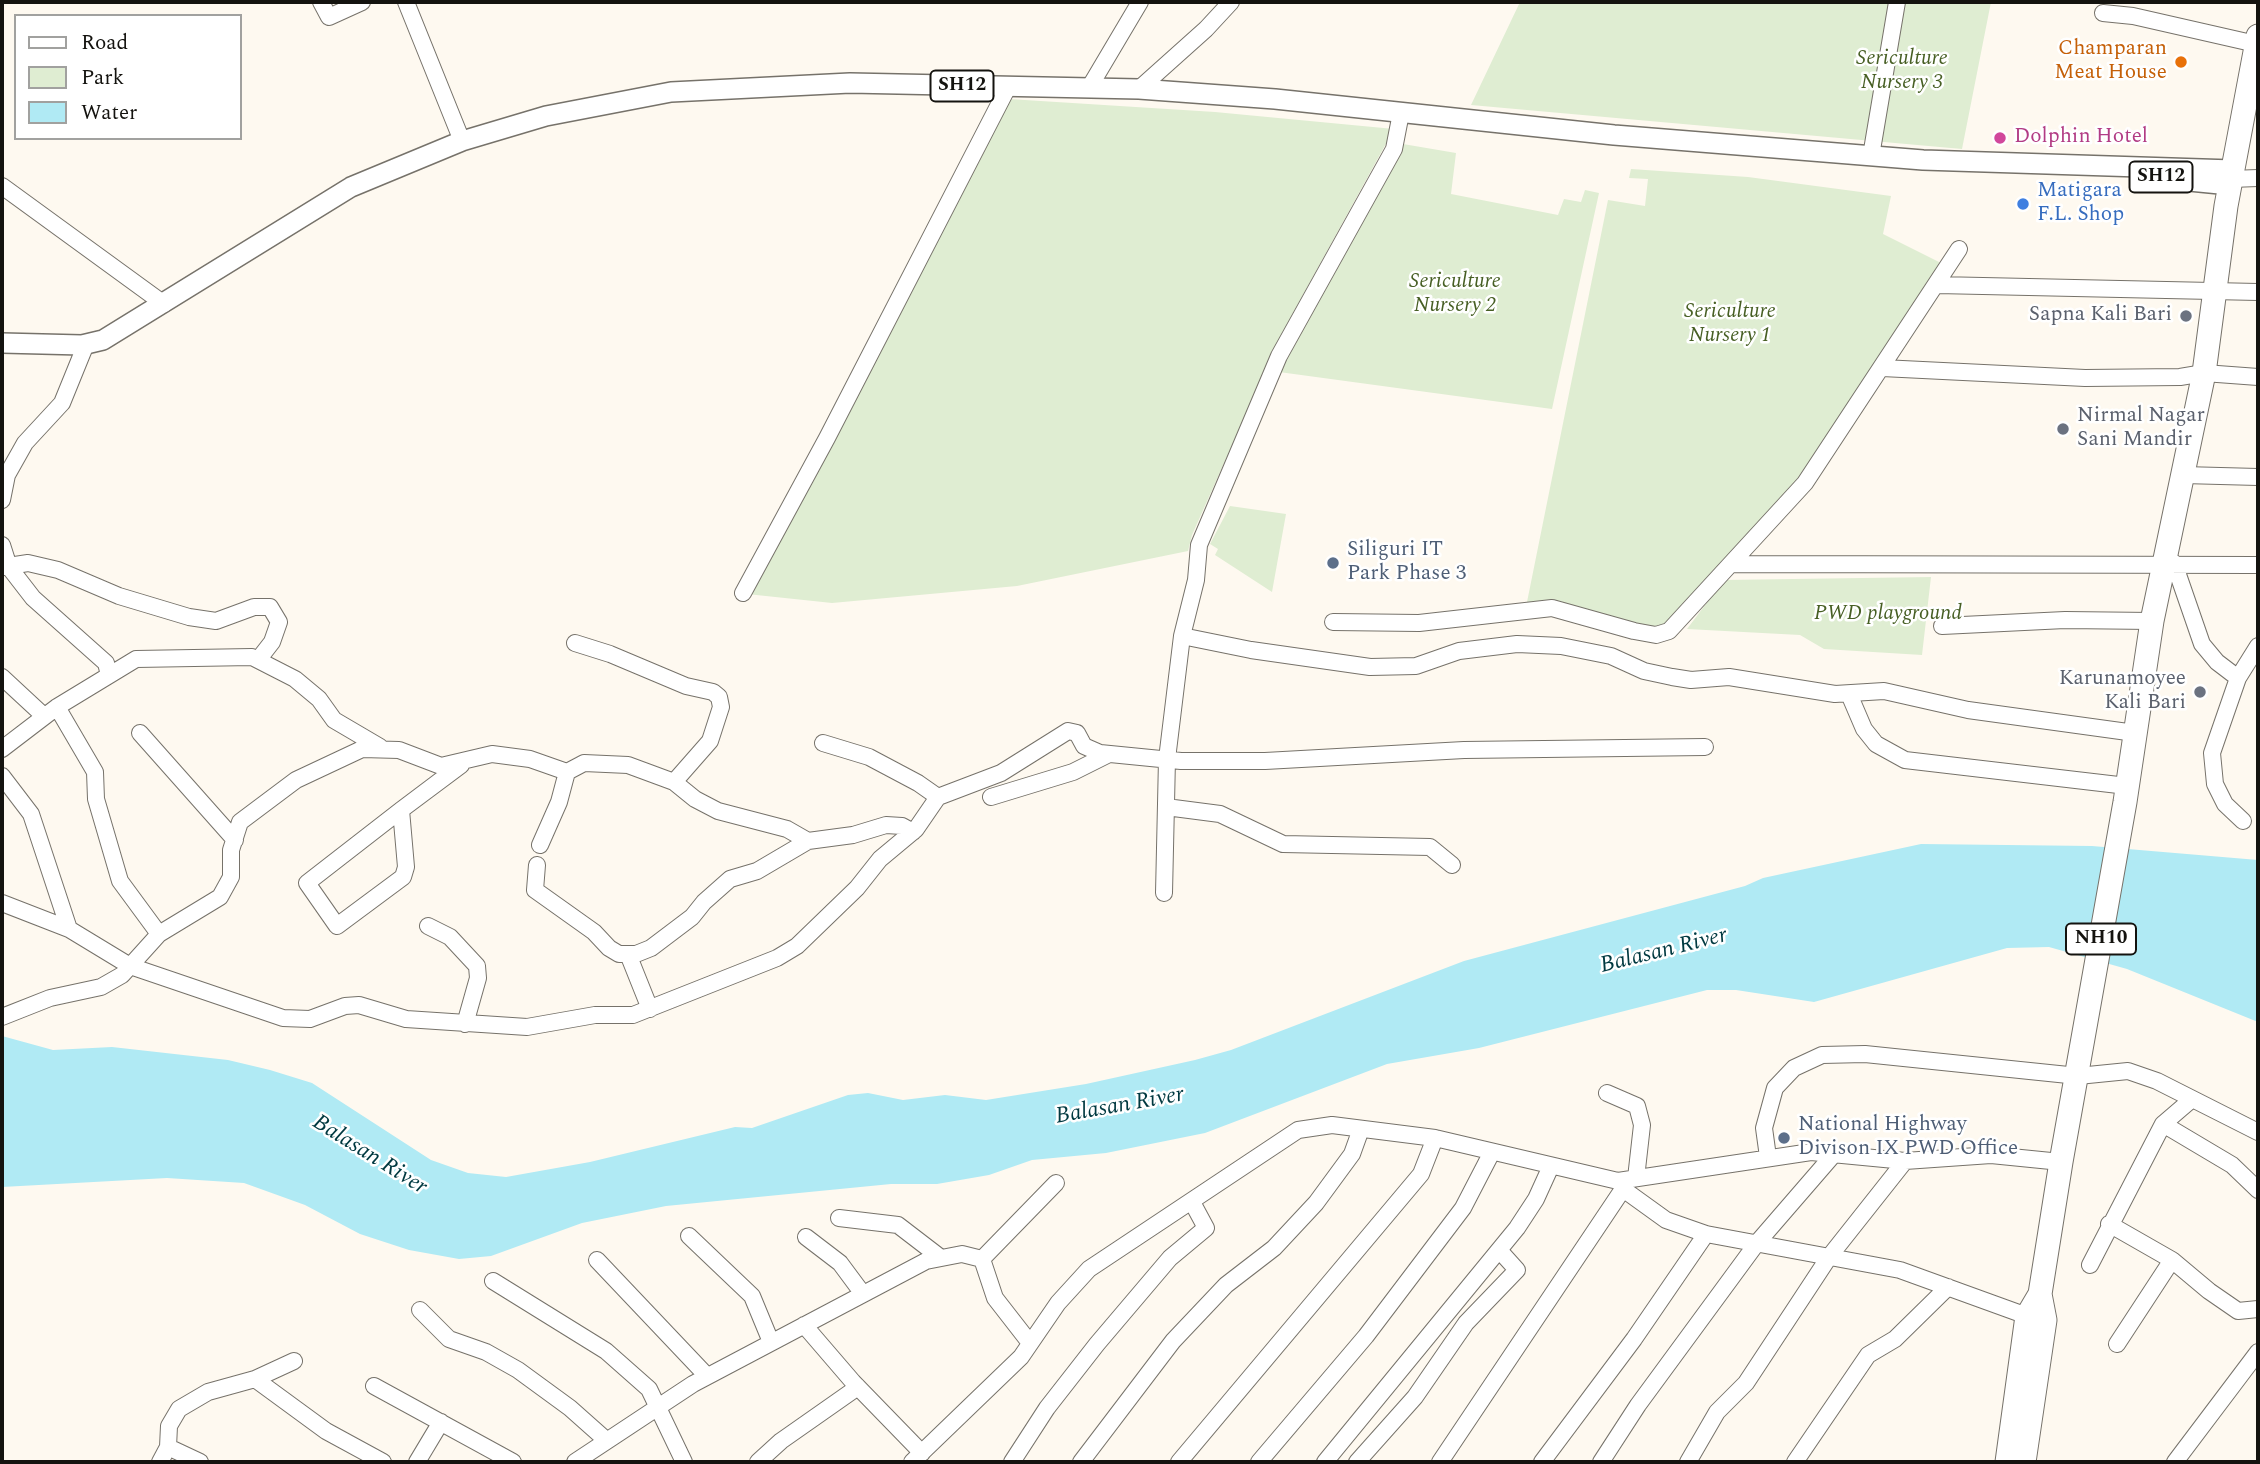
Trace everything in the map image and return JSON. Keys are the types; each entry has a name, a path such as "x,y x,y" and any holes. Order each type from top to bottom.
{"highway":[{"name":"NH10","path":"2020,1453 2045,1320 2040,1294 2126,794 2152,621 2171,563 2183,475 2204,373 2230,185 2257,48"},
{"name":"NH10","path":"2020,1453 2027,1316 2040,1294"},
{"path":"2001,1462 2004,1443 2020,1453"}],"main road":[{"name":"SH12","path":"2,343 86,344 103,340 351,187 462,141 546,116 671,92 850,83 1139,89 1275,99 1614,135 1979,164 2091,167 2230,185"},
{"name":"SH12","path":"2091,167 2230,185"}],"street":[{"path":"321,2 329,16 362,2"},
{"path":"406,2 462,141"},
{"path":"1089,88 1140,2"},
{"path":"1139,89 1206,29 1231,2"},
{"path":"1871,156 1897,2"},
{"path":"2103,13 2133,16 2257,48"},
{"path":"743,593 827,438 1008,87"},
{"path":"1164,893 1167,759 1182,636 1196,580 1197,551 1279,356 1394,149 1401,113"},
{"path":"2230,185 2258,177"},
{"path":"2,186 164,304"},
{"path":"1334,622 1419,623 1557,609 1634,631 1661,635 1673,628 1805,483 1959,249"},
{"path":"1937,285 2258,292"},
{"path":"2,500 7,475 25,443 62,403 86,344"},
{"path":"1882,368 1956,374 2127,379 2180,377 2204,373 2258,377"},
{"path":"2183,475 2258,477"},
{"path":"2,545 5,567 33,598 106,663 109,675"},
{"path":"5,567 29,563 58,570 118,596 189,617 216,621 254,607 270,607 279,622 272,642 258,660"},
{"path":"2171,563 2202,644 2217,662 2238,678"},
{"path":"1733,564 2258,565"},
{"path":"1942,626 2065,620 2152,621"},
{"path":"1182,636 1251,650 1370,667 1416,666 1460,650 1517,644 1561,646 1611,656 1644,671 1690,680 1729,677 1849,694 1884,691 1968,710 2134,733"},
{"path":"575,643 686,685 713,692 719,697 722,702 710,741 674,782"},
{"path":"2243,821 2225,804 2215,784 2212,753 2238,678 2258,646"},
{"path":"2,749 50,712 136,659 252,657 295,679 319,699 334,720 380,747"},
{"path":"2,677 50,712 94,772 96,799 120,881 159,934"},
{"path":"1849,694 1864,729 1877,744 1905,760 2126,794"},
{"path":"2,903 69,929 130,966 283,1018 310,1019 345,1006 359,1004 397,1018 527,1027 595,1015 633,1015 777,958 797,946 857,888 880,859 913,832 939,797 948,791 1001,773 1068,731 1077,733 1084,746 1091,751 1167,759 1265,761 1464,750 1705,747"},
{"path":"140,733 235,840"},
{"path":"823,743 869,757 939,797"},
{"path":"2,1017 50,998 100,987 122,975 159,934 220,897 231,877 240,822 296,780 353,752 380,747 403,750 436,765 466,762 498,754 530,759 567,772"},
{"path":"991,797 1073,772 1109,754"},
{"path":"401,810 405,867 402,877 337,926 307,883 401,810 466,762"},
{"path":"540,845 559,802 567,772 584,763 628,765 674,782 695,799 718,811 787,829 808,841"},
{"path":"2,776 31,814 69,929"},
{"path":"1166,807 1220,814 1283,844 1430,847 1452,865"},
{"path":"537,866 535,890 594,932 609,948 628,954 651,948 692,917 704,902 730,879 757,870 808,841 842,837 886,825 902,826 913,832"},
{"path":"428,926 450,937 477,966 478,978 465,1024"},
{"path":"628,954 650,1009"},
{"path":"1768,1157 1764,1128 1775,1088 1794,1068 1822,1055 1864,1054 2078,1076 2127,1071 2157,1081 2258,1132"},
{"path":"1440,1462 1627,1183 1642,1125 1637,1106 1607,1093"},
{"path":"2090,1265 2163,1124 2191,1100"},
{"path":"2163,1124 2232,1165 2258,1190"},
{"path":"804,1325 917,1458 1021,1357 1058,1303 1089,1269 1298,1130 1332,1125 1435,1138 1627,1183 1768,1157 1811,1152 1905,1161 1991,1155 2061,1162"},
{"path":"1081,1462 1173,1340 1226,1284 1274,1248 1316,1203 1352,1154 1361,1129"},
{"path":"1179,1462 1422,1174 1435,1138"},
{"path":"1259,1462 1366,1336 1463,1208 1492,1152"},
{"path":"1601,1462 1638,1405 1757,1243 1834,1154"},
{"path":"1688,1462 1717,1412 1746,1383 1829,1257 1905,1161"},
{"path":"1325,1462 1499,1250 1536,1199 1551,1166"},
{"path":"982,1259 1056,1182"},
{"path":"1627,1183 1666,1220 1706,1234 1900,1270 2027,1316"},
{"path":"1012,1462 1047,1408 1097,1344 1170,1258 1206,1228 1192,1202"},
{"path":"839,1218 898,1225 941,1258"},
{"path":"2109,1224 2172,1260 2209,1292 2238,1311 2258,1309"},
{"path":"1542,1462 1634,1339 1706,1234"},
{"path":"689,1236 752,1296 771,1342"},
{"path":"806,1237 840,1263 863,1294"},
{"path":"1357,1462 1415,1397 1466,1323 1517,1270 1499,1250"},
{"path":"575,1462 707,1376 926,1261 962,1254 982,1259"},
{"path":"982,1259 995,1298 1030,1343"},
{"path":"597,1260 707,1376"},
{"path":"2117,1344 2172,1260"},
{"path":"493,1282 606,1351 649,1389 684,1462"},
{"path":"1795,1462 1868,1355 1895,1339 1948,1287"},
{"path":"420,1310 449,1339 486,1352 518,1370 570,1408 606,1440"},
{"path":"2175,1462 2258,1352"},
{"path":"160,1462 168,1447 169,1426 179,1409 208,1392 255,1379 294,1361"},
{"path":"255,1379 326,1431 383,1462"},
{"path":"374,1387 513,1462"},
{"path":"758,1462 790,1434 858,1387"},
{"path":"416,1462 441,1422"},
{"path":"168,1447 200,1462"}],"green space":[{"name":"Sericulture Nursery 3","path":"1520,2 1991,2 1962,149 1471,105"},
{"path":"1009,99 1215,112 1394,129 1281,335 1192,535 1188,551 1017,586 832,603 747,594"},
{"name":"Sericulture Nursery 2","path":"1403,144 1456,153 1451,194 1558,215 1564,199 1581,202 1585,190 1599,193 1552,409 1279,372"},
{"name":"Sericulture Nursery 1","path":"1631,169 1748,177 1891,196 1883,234 1939,262 1934,282 1804,478 1664,630 1526,607 1608,200 1645,206 1648,179 1629,178"},
{"path":"1230,506 1286,514 1272,592 1215,555 1218,549 1210,544"},
{"name":"PWD playground","path":"1931,577 1922,655 1824,649 1800,635 1687,629 1724,580"}],"water":[{"name":"Balasan River","path":"1921,844 2092,846 2258,860 2258,1022 2127,969 2049,947 2007,948 1814,1002 1736,990 1707,990 1479,1048 1387,1064 1205,1133 1106,1153 1032,1160 989,1175 937,1184 891,1184 666,1206 582,1223 491,1256 459,1259 409,1250 360,1234 305,1205 244,1183 167,1178 2,1187 2,1036 53,1050 112,1047 228,1060 270,1070 312,1083 431,1160 468,1173 506,1177 590,1162 735,1127 752,1128 848,1095 868,1093 903,1100 945,1095 986,1100 1086,1084 1195,1060 1231,1050 1464,961 1745,886 1763,878"}],"place":[{"name":"Champaran Meat House","path":"2181,62"},
{"name":"Dolphin Hotel","path":"2000,138"},
{"name":"Matigara F.L. Shop","path":"2023,204"},
{"name":"Sapna Kali Bari","path":"2186,316"},
{"name":"Nirmal Nagar Sani Mandir","path":"2063,429"},
{"name":"Siliguri IT Park Phase 3","path":"1333,563"},
{"name":"Karunamoyee Kali Bari","path":"2200,692"},
{"name":"National Highway Divison IX PWD Office","path":"1784,1138"}]}
